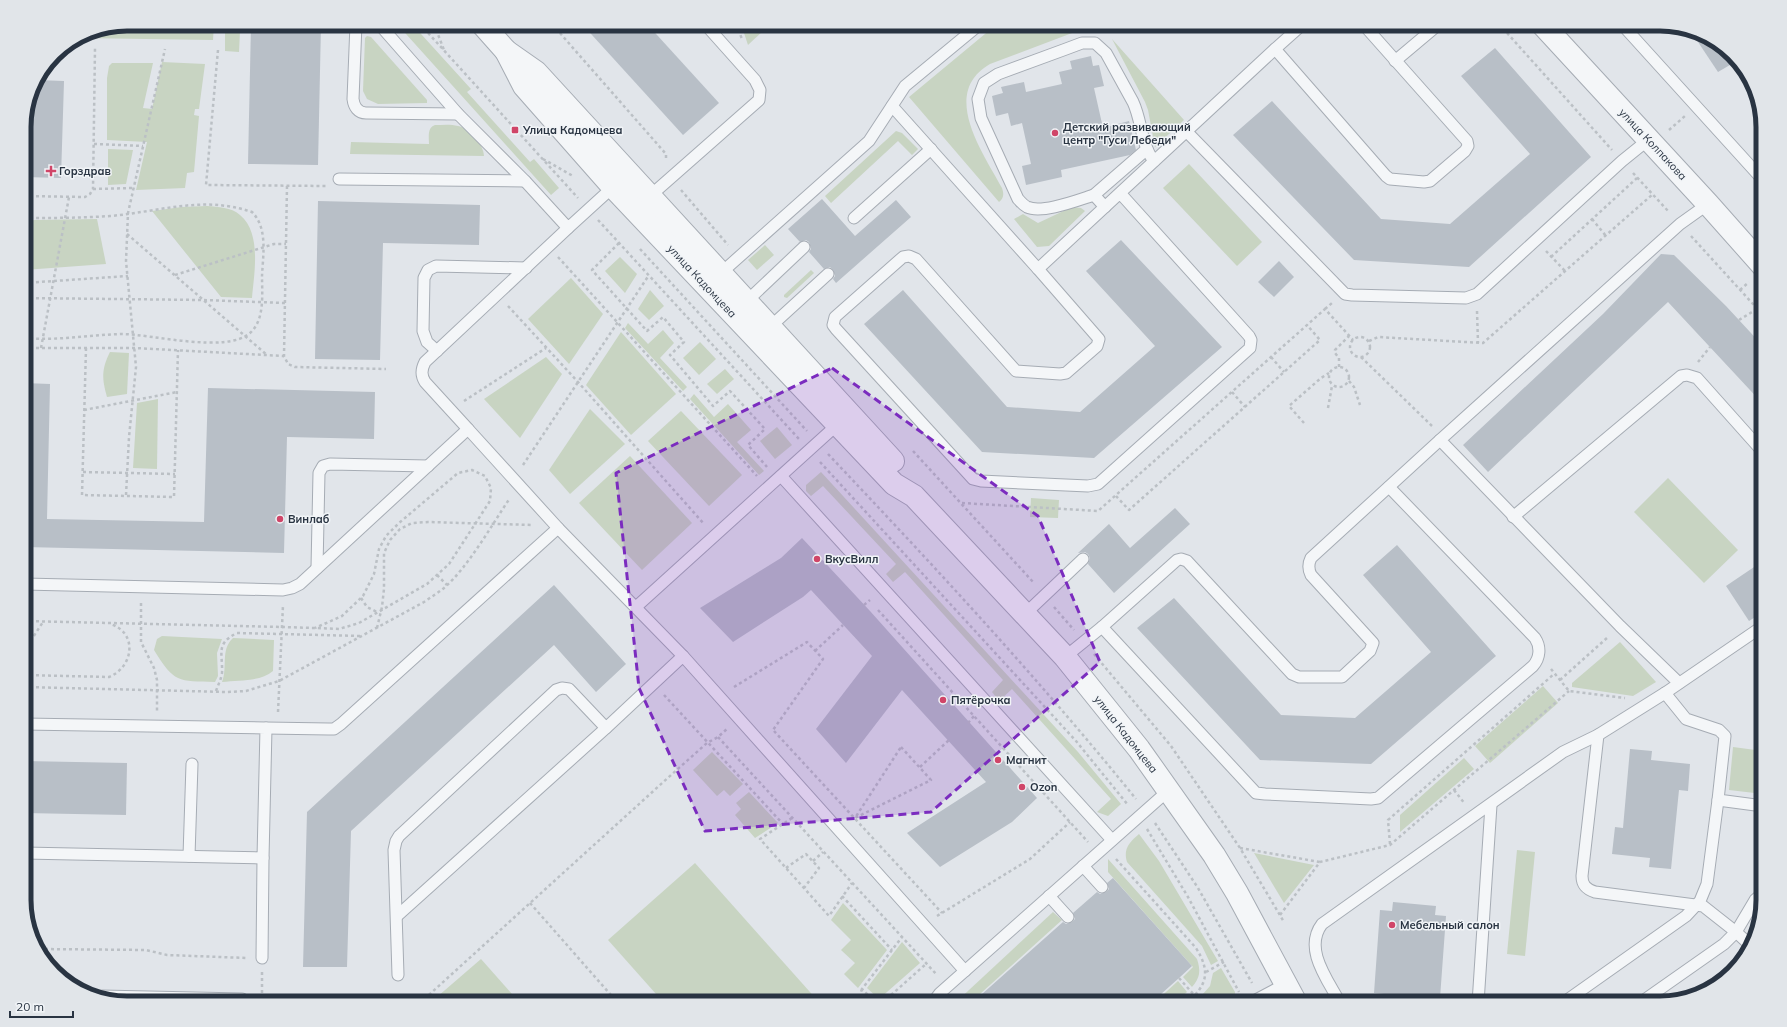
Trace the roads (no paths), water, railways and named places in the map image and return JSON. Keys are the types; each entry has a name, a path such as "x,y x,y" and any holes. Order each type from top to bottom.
{"street":[{"name":"улица Кадомцева","path":"488,31 506,51 536,72 770,326 905,475 914,496"},
{"name":"улица Колпакова","path":"1549,31 1656,137 1708,204 1756,258"},
{"name":"улица Кадомцева","path":"506,51 524,86 613,187 894,484 914,496 1065,657 1139,749 1214,855 1230,880 1291,994"}],"lane":[{"path":"356,31 353,99 358,110 366,113 458,114"},
{"path":"385,31 458,114 525,181 568,228"},
{"path":"650,196 756,105 760,95 758,84 755,80 711,31"},
{"path":"721,273 869,141 905,86 972,31"},
{"path":"1038,269 1295,31"},
{"path":"1275,49 1386,176 1390,179 1427,182 1465,150 1468,143 1369,31"},
{"path":"1395,61 1431,31"},
{"path":"1628,31 1756,172"},
{"path":"1147,149 1094,195 1040,209 1028,207 1022,204 1018,199 980,118 978,100 984,83 998,74 1082,43 1095,43 1106,52 1133,102 1137,111 1147,149 1154,162"},
{"path":"892,106 1099,339 1097,346 1064,374 1016,371 916,260 909,256 903,257 835,317 833,325 836,329 973,479 981,481 1093,486 1104,480 1248,351 1251,344 1249,336 1120,193"},
{"path":"1186,131 1345,294 1466,298 1474,296 1536,240 1656,137"},
{"path":"854,218 930,149"},
{"path":"339,179 525,181"},
{"path":"613,187 425,362 422,367 423,378 558,528 683,656 965,971"},
{"path":"1094,195 1105,207"},
{"path":"1065,657 1102,627 1177,560 1184,559 1292,674 1299,677 1342,677 1370,651 1372,643 1311,575 1308,566 1311,558 1441,438 1680,224 1708,204"},
{"path":"747,301 804,247"},
{"path":"436,351 427,342 423,331 424,278 428,270 436,266 526,268"},
{"path":"770,326 828,274"},
{"path":"1513,517 1681,376 1687,375 1697,378 1756,444"},
{"path":"636,607 838,424"},
{"path":"31,584 283,590 292,588 300,584 468,429"},
{"path":"1441,438 1513,517 1620,626 1679,683"},
{"path":"317,568 319,473 322,466 330,464 428,466"},
{"path":"781,476 1108,843"},
{"path":"1102,627 1252,790 1259,794 1371,799 1378,798 1533,666 1539,656 1539,644 1535,638 1388,487"},
{"path":"31,724 334,728 341,724 558,528"},
{"path":"1025,614 1083,558"},
{"path":"1336,996 1317,959 1315,947 1317,930 1322,924 1563,752 1598,735 1665,693 1756,631"},
{"path":"397,916 606,728 683,656"},
{"path":"398,975 394,850 397,838 556,690 562,688 569,689 606,728"},
{"path":"1573,996 1686,916 1696,905 1708,884 1725,736 1720,730 1686,719 1665,693"},
{"path":"262,958 266,728"},
{"path":"1598,735 1582,876 1586,888 1595,892 1696,905 1708,909 1746,942"},
{"path":"189,856 192,764"},
{"path":"938,996 947,986 1169,790"},
{"path":"1718,800 1756,805"},
{"path":"1478,996 1491,804"},
{"path":"31,852 263,858"},
{"path":"1083,866 1102,887"},
{"path":"1049,896 1068,917"},
{"path":"1650,996 1724,944 1736,932 1756,899"},
{"path":"1276,996 1291,994"}],"place":[{"name":"Улица Кадомцева","path":"515,130"},
{"name":"Детский развивающий центр \"Гуси Лебеди\"","path":"1055,133"},
{"name":"Горздрав","path":"51,171"},
{"name":"Винлаб","path":"280,519"},
{"name":"ВкусВилл","path":"817,559"},
{"name":"Пятёрочка","path":"943,700"},
{"name":"Магнит","path":"998,760"},
{"name":"Ozon","path":"1022,787"},
{"name":"Мебельный салон","path":"1392,925"}]}
